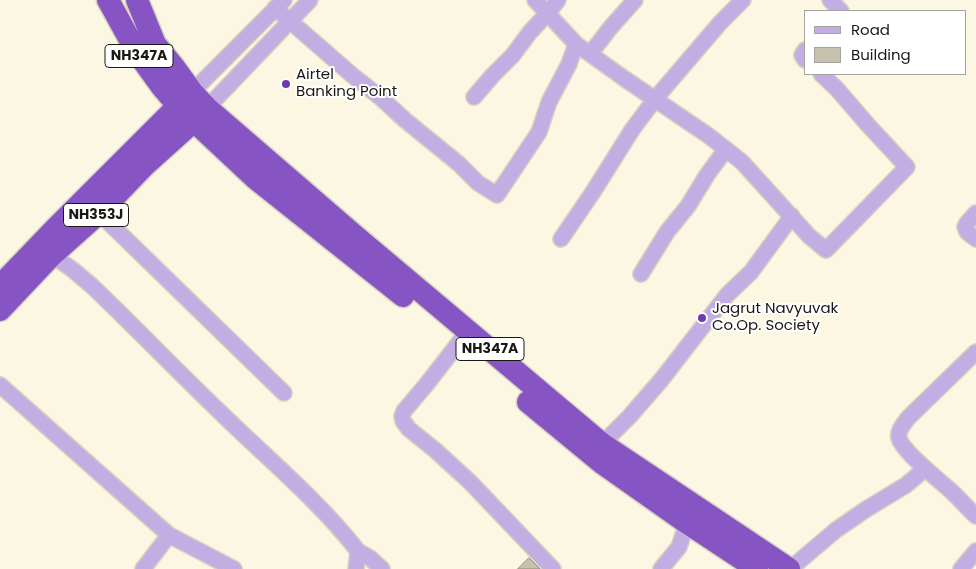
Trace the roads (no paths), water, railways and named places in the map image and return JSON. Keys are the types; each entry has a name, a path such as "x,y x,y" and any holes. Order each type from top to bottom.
{"highway":[{"name":"NH347A","path":"108,0 136,52 162,87 193,107 354,235 463,337 692,516 789,569"},
{"name":"NH347A","path":"137,0 155,44 174,67 193,107"},
{"name":"NH353J","path":"0,310 52,255 99,213 145,165 193,107"},
{"name":"NH353J","path":"0,286 55,229 193,107"},
{"path":"463,337 558,428 595,457 692,516 757,569"}],"street":[{"path":"193,107 310,0"},
{"path":"535,0 576,44 709,136 742,162 809,236 826,250 907,167 823,75"},
{"path":"474,97 513,55 558,0"},
{"path":"590,54 635,0"},
{"path":"561,239 632,130 655,99 720,23 743,0"},
{"path":"830,0 840,10"},
{"path":"193,107 280,4 290,20 352,75 459,164 478,184 497,195 539,132 549,102 569,64 576,44"},
{"path":"641,274 667,232 688,206 726,149"},
{"path":"99,213 284,394"},
{"path":"976,213 965,228 976,239"},
{"path":"602,444 630,416 662,379 727,295 751,272 792,216"},
{"path":"52,255 73,270 120,312 141,335 331,518 358,551 370,558 382,569"},
{"path":"463,337 404,411 403,421 409,429 436,450 475,487 553,569"},
{"path":"973,506 936,480 900,440 899,434 908,418 976,352"},
{"path":"0,385 169,535 234,569"},
{"path":"789,569 836,530 906,485 926,469"},
{"path":"661,569 678,547 692,516"},
{"path":"142,569 169,535"},
{"path":"356,569 358,551"},
{"path":"961,569 976,551"}],"place":[{"name":"Airtel Banking Point","path":"286,84"},
{"name":"Jagrut Navyuvak Co.Op. Society","path":"702,318"}]}
